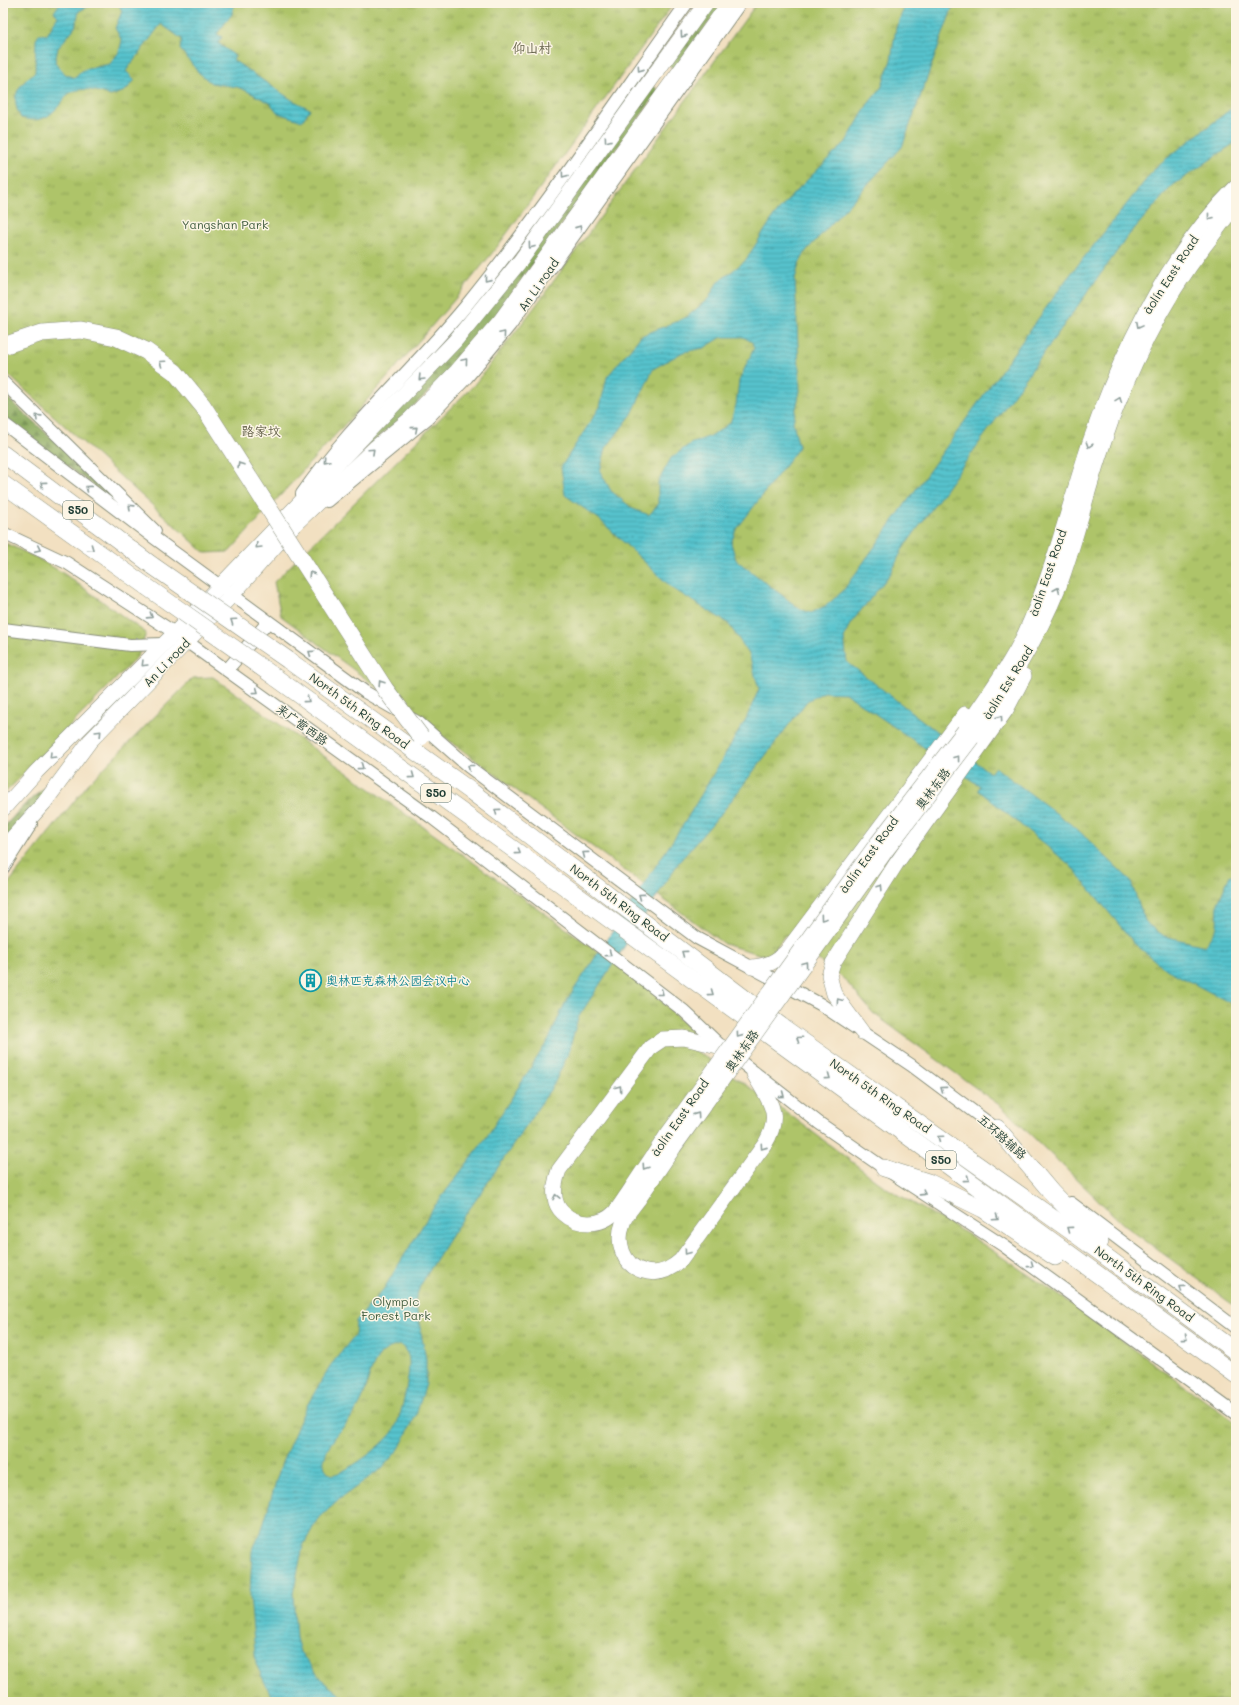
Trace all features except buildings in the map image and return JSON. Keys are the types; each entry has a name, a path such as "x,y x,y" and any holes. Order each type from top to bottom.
{"highway":[{"path":"3,346 42,333 81,330 116,337 146,351 176,372 203,406 385,689 421,737 453,775 472,792"},
{"name":"North 5th Ring Road","path":"3,454 153,566 288,660 472,792 781,1026 1130,1274 1236,1352"},
{"name":"North 5th Ring Road","path":"3,484 646,945 1236,1375"},
{"path":"3,490 41,512"},
{"path":"997,1128 1052,1193 1130,1274"},
{"path":"884,1168 928,1182 983,1209 1049,1253 1165,1324"}],"main road":[{"name":"An Li road","path":"3,848 44,803 90,741 232,595 289,522 460,335 521,260 706,3"},
{"name":"An Li road","path":"3,809 37,771 220,586 289,522 410,419 457,371 500,320 729,3"},
{"name":"àolín East Road","path":"1036,624 1048,579 1090,442 1128,346 1156,295 1188,246 1236,187"},
{"name":"àolín East Road","path":"1036,624 1059,585 1102,446 1140,352 1166,301 1198,254 1236,206"},
{"name":"àolín Est Road","path":"967,737 1018,671 1036,624"},
{"path":"862,1032 834,994 829,976 837,956 896,864 957,779 967,737 1003,657 1036,624"},
{"path":"752,967 764,966 775,962 786,952 806,923 933,757 967,737"},
{"name":"奥林东路","path":"754,1074 772,1107 774,1118 773,1131 681,1260 673,1267 663,1272 649,1273 639,1270 628,1261 623,1254 619,1239 623,1222 671,1141 888,848 967,737"},
{"path":"806,923 808,936 830,955 837,956"},
{"name":"àolín East Road","path":"671,1141 615,1212 598,1222 581,1224 571,1220 560,1211 556,1200 554,1186 559,1170 651,1047 663,1039 684,1038 722,1047"}],"street":[{"name":"An Li road","path":"289,522 322,465 439,338 509,252 687,3"},
{"name":"An Li road","path":"289,522 342,490 428,417 466,377 510,325 740,3"},
{"path":"3,382 189,564"},
{"path":"3,423 189,564"},
{"name":"来广营西路","path":"3,533 67,563 175,633 431,817 588,939 684,1011 722,1047 754,1074 819,1123 884,1168 1004,1246 1236,1414"},
{"name":"五环路辅路","path":"189,564 365,692 420,723 470,767 697,938 820,1004 997,1128 1074,1206 1236,1328"},
{"path":"226,670 268,622"},
{"path":"3,629 130,645 164,644"},
{"name":"An Li road","path":"3,801 37,771"},
{"name":"An Li road","path":"3,868 44,803"}],"green space":[{"name":"Yangshan Park","path":"3,3 674,3 497,247 455,299 386,379 229,552 205,553 3,370"},
{"path":"711,3 724,3 674,69 668,64"},
{"path":"757,3 1236,3 1236,1307 1124,1225 1002,1107 873,1013 844,979 785,935 769,957 724,944 281,616 274,582 474,385 534,308"},
{"path":"652,86 656,88 658,92 493,319 440,381 400,419 355,457 353,456 442,361"},
{"path":"3,394 116,496 113,500 3,418"},
{"path":"3,542 37,558 63,573 146,633 138,656 3,795"},
{"name":"Olympic Forest Park","path":"213,677 648,987 691,1031 687,1045 785,1111 885,1187 969,1235 1066,1300 1236,1423 1236,1702 3,1702 3,890 88,784 193,678"},
{"path":"66,769 3,846 3,828 22,807"}],"water":[{"path":"60,3 96,3 79,11 75,27 58,48 55,62 65,74 75,78 83,70 110,64 119,52 122,41 115,28 122,11 119,5 112,3 234,3 232,14 217,34 222,37 218,43 235,56 233,60 292,100 310,109 302,121 278,113 270,103 247,91 237,87 211,83 198,72 180,49 182,39 161,24 126,71 135,80 125,91 110,96 101,92 90,90 74,91 68,95 53,112 44,118 34,120 21,118 16,104 17,92 24,82 35,72 36,40 39,34 47,35 58,16 54,12"},
{"path":"906,3 954,3 902,147 806,251 799,264 795,279 800,391 793,422 799,447 736,530 731,543 736,560 800,609 811,613 827,605 843,591 1066,280 1157,166 1236,105 1236,142 1172,186 1128,236 902,550 891,573 850,624 844,638 847,662 990,773 995,767 1077,829 1130,880 1146,923 1164,936 1205,946 1217,927 1218,903 1230,875 1236,875 1236,1006 1164,968 1135,944 1070,865 978,790 980,786 845,693 824,692 807,701 724,810 679,862 578,1018 568,1054 554,1084 452,1234 420,1286 415,1301 426,1359 426,1384 416,1415 399,1449 382,1468 341,1498 317,1520 303,1546 293,1593 296,1638 300,1652 325,1683 350,1702 274,1702 256,1664 250,1596 252,1551 261,1532 281,1465 305,1409 330,1366 355,1335 356,1321 383,1290 434,1207 486,1138 549,1039 565,1003 685,822 746,719 759,689 749,654 728,623 672,588 599,519 565,495 561,467 600,407 607,377 641,336 687,317 709,298 717,283 745,261 774,216 795,192 846,142 868,104 881,88 891,60 896,28","holes":["722,337 743,337 752,342 754,348 739,381 736,405 730,423 713,435 690,444 671,458 658,482 658,505 649,515 633,509 611,491 600,471 606,448 632,414 653,369 683,352 704,348","401,1345 408,1356 409,1368 399,1419 392,1433 364,1458 347,1469 332,1475 325,1469 324,1465 327,1451 336,1436 358,1408 376,1360 387,1349"]}],"place":[{"name":"奥林匹克森林公园会议中心","path":"311,981"}],"district":[{"name":"仰山村","path":"532,48"},
{"name":"路家坟","path":"261,431"}]}
